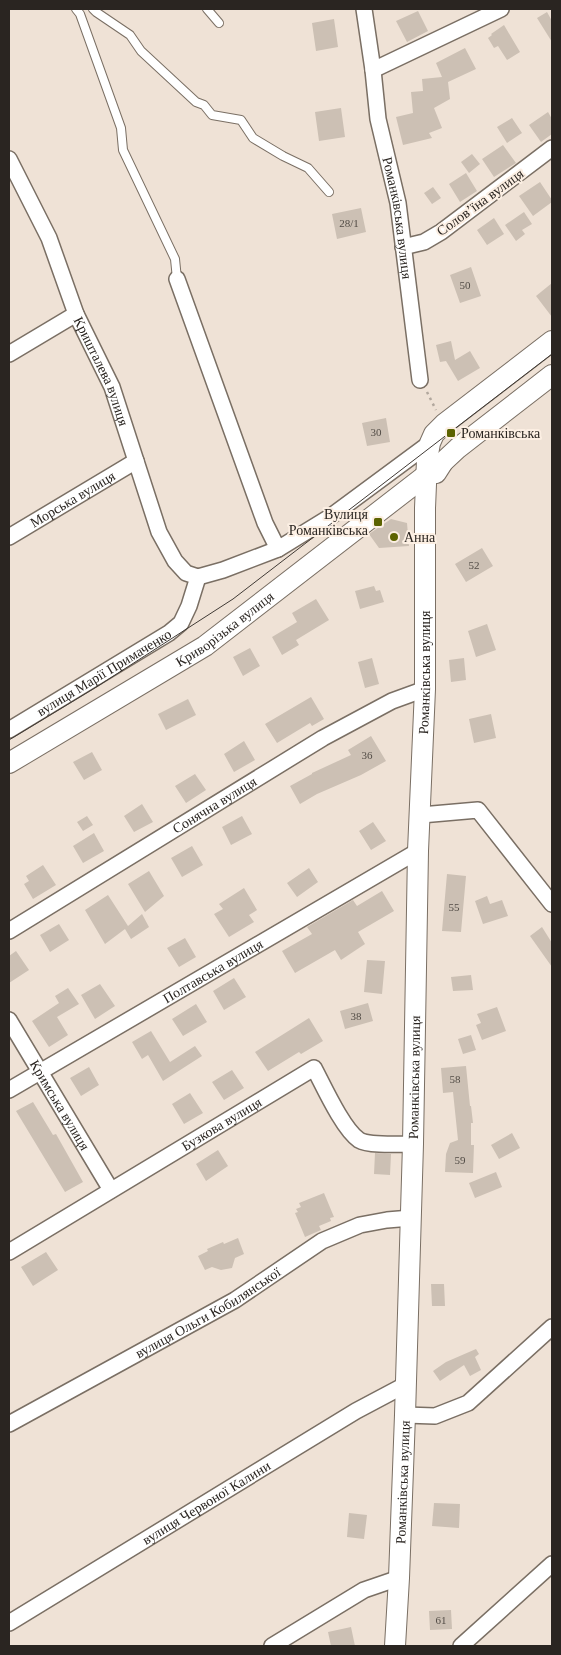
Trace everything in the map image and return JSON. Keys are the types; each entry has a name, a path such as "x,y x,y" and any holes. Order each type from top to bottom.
{"main road":[{"path":"425,508 427,460 430,443 434,434 444,424 552,341"},
{"name":"Криворізька вулиця","path":"9,763 205,646 426,476 458,448 552,375"},
{"name":"Криворізька вулиця","path":"425,508 433,479 443,462"},
{"name":"Романківська вулиця","path":"395,1646 411,1218 418,851 426,689 425,508"}],"street":[{"name":"Романківська вулиця","path":"364,9 378,119 398,202 420,380"},
{"path":"373,70 501,9"},
{"name":"Соловʼїна вулиця","path":"403,248 424,242 441,232 552,148"},
{"name":"Кришталева вулиця","path":"10,165 49,238 76,314 112,387 159,532 180,567 186,573 198,577"},
{"path":"177,279 265,523 278,549"},
{"path":"9,354 76,314"},
{"path":"198,577 223,570 278,549 330,518 430,443"},
{"name":"Морська вулиця","path":"9,537 136,461"},
{"name":"вулиця Марії Примаченко","path":"9,730 170,633 182,622 190,606 198,577"},
{"name":"Сонячна вулиця","path":"9,931 323,738 392,701 426,689"},
{"path":"421,815 478,810 552,902"},
{"name":"Полтавська вулиця","path":"9,1090 418,851"},
{"name":"Кримська вулиця","path":"9,1020 111,1190"},
{"name":"Бузкова вулиця","path":"9,1252 314,1068 346,1126 360,1140 380,1144 413,1144"},
{"name":"вулиця Ольги Кобилянської","path":"9,1424 235,1300 322,1241 360,1225 411,1218"},
{"path":"405,1415 435,1416 468,1403 552,1327"},
{"name":"вулиця Червоної Калини","path":"9,1623 356,1411 405,1385"},
{"path":"461,1646 552,1564"},
{"path":"272,1646 364,1590 399,1578"}],"lane":[{"path":"76,9 80,14 120,128 122,150 175,259 177,279"},
{"path":"93,9 130,35 140,51 196,102 204,106 212,114 241,120 253,138 308,168 329,192"},
{"path":"207,9 219,23"}],"path":[{"path":"420,380 444,424"}],"building":[{"path":"418,11 428,31 407,42 396,21"},
{"path":"547,12 552,21 552,42 537,18"},
{"path":"334,19 338,47 316,51 312,23"},
{"path":"504,25 520,52 507,60 498,46 494,48 488,38"},
{"path":"465,48 476,69 448,82 450,99 434,108 442,128 429,133 432,138 403,145 396,117 413,113 411,92 423,91 422,79 442,77 436,63"},
{"path":"341,108 345,137 319,141 315,112"},
{"path":"548,112 552,119 552,134 541,142 529,125"},
{"path":"512,118 522,133 507,143 497,127"},
{"path":"503,145 516,163 494,177 482,159"},
{"path":"472,154 480,164 469,173 461,162"},
{"path":"466,173 477,191 460,202 449,184"},
{"path":"540,182 552,202 533,216 519,196"},
{"path":"433,187 441,198 432,204 424,193"},
{"path":"361,208 366,232 337,239 332,214"},
{"path":"524,212 532,224 522,230 525,234 516,241 505,225"},
{"path":"494,218 504,234 487,245 477,230"},
{"path":"471,267 481,296 460,303 450,275"},
{"path":"552,283 552,317 536,296"},
{"path":"451,341 455,360 470,351 480,368 458,381 446,361 440,362 436,345"},
{"path":"386,418 390,442 367,446 362,423"},
{"path":"391,519 407,523 409,546 379,548 369,534"},
{"path":"482,548 493,566 466,582 455,564"},
{"path":"374,586 376,591 380,590 384,602 360,609 355,591"},
{"path":"316,599 329,620 296,640 299,645 282,655 272,637 297,622 292,613"},
{"path":"487,624 496,650 476,657 468,631"},
{"path":"250,648 260,666 243,676 233,657"},
{"path":"372,658 379,684 365,688 358,662"},
{"path":"464,658 466,680 451,682 449,660"},
{"path":"311,697 324,719 312,726 310,723 277,743 265,724"},
{"path":"188,699 196,715 166,730 158,714"},
{"path":"491,714 496,738 474,743 469,719"},
{"path":"371,736 386,761 300,804 290,786 312,773 351,755 348,750"},
{"path":"244,741 255,760 234,772 224,754"},
{"path":"92,752 102,770 84,780 73,762"},
{"path":"195,774 206,790 186,803 175,786"},
{"path":"142,804 153,822 134,832 124,816"},
{"path":"87,816 93,825 83,831 77,822"},
{"path":"242,816 252,834 231,845 222,827"},
{"path":"373,822 386,841 371,850 359,831"},
{"path":"94,833 104,851 83,863 73,846"},
{"path":"192,846 203,865 182,877 171,858"},
{"path":"43,865 56,885 33,899 24,884 29,881 26,876"},
{"path":"309,868 318,882 297,897 287,883"},
{"path":"149,871 164,896 145,912 128,884"},
{"path":"447,874 466,876 461,932 442,931"},
{"path":"244,888 257,910 249,915 254,922 229,937 214,914 223,909 219,904"},
{"path":"382,891 394,911 358,932 365,944 341,960 335,950 295,973 282,951 312,934 307,927 353,900 357,906"},
{"path":"108,895 128,926 142,914 149,927 131,939 125,929 105,944 85,910"},
{"path":"487,896 490,904 502,900 508,916 483,924 475,901"},
{"path":"59,924 69,940 50,952 40,935"},
{"path":"542,927 552,943 552,967 530,936"},
{"path":"185,938 196,957 179,967 167,948"},
{"path":"16,951 29,970 9,983 9,956"},
{"path":"367,960 385,961 382,994 364,992"},
{"path":"471,975 473,990 453,991 451,977"},
{"path":"234,978 246,997 224,1010 213,991"},
{"path":"100,984 115,1006 95,1019 81,995"},
{"path":"68,988 79,1004 57,1017 68,1035 49,1047 32,1021 59,1003 55,996"},
{"path":"368,1003 373,1021 345,1029 340,1011"},
{"path":"196,1004 207,1022 183,1036 172,1019"},
{"path":"497,1007 506,1031 482,1040 476,1025 481,1023 477,1014"},
{"path":"309,1018 323,1041 301,1054 299,1052 268,1071 255,1052"},
{"path":"151,1031 170,1062 195,1046 202,1056 163,1081 148,1055 142,1059 132,1042"},
{"path":"471,1035 476,1050 463,1054 458,1039"},
{"path":"466,1066 473,1123 471,1123 471,1145 474,1145 473,1173 445,1172 446,1154 450,1143 458,1140 453,1092 443,1093 441,1068"},
{"path":"89,1067 99,1085 81,1096 70,1078"},
{"path":"232,1070 244,1088 224,1100 212,1082"},
{"path":"190,1093 203,1113 184,1124 172,1104"},
{"path":"33,1102 53,1135 56,1134 83,1182 65,1192 16,1111"},
{"path":"512,1133 520,1148 499,1159 491,1145"},
{"path":"218,1150 228,1166 206,1181 196,1164"},
{"path":"375,1153 391,1154 390,1175 374,1174"},
{"path":"496,1172 502,1187 475,1198 469,1183"},
{"path":"324,1193 334,1217 330,1218 331,1221 319,1226 321,1230 305,1237 295,1213 298,1212 296,1209 301,1207 299,1203"},
{"path":"238,1238 244,1254 235,1258 232,1268 221,1270 212,1267 205,1270 198,1256 208,1251 207,1249"},
{"path":"46,1252 58,1270 33,1286 21,1267"},
{"path":"431,1284 444,1284 445,1306 432,1306"},
{"path":"476,1349 479,1354 475,1357 481,1370 470,1376 464,1365 440,1381 433,1371 446,1362"},
{"path":"434,1503 460,1504 459,1528 432,1526"},
{"path":"349,1513 367,1515 364,1539 347,1537"},
{"path":"451,1610 452,1629 430,1630 429,1611"},
{"path":"351,1627 355,1646 331,1646 328,1632"}],"tram line":[{"path":"9,740 98,686 233,599 552,354"}],"place":[{"name":"Романківська","path":"451,433"},
{"name":"Вулиця Романківська","path":"378,522"},
{"name":"Анна","path":"394,537"}]}
